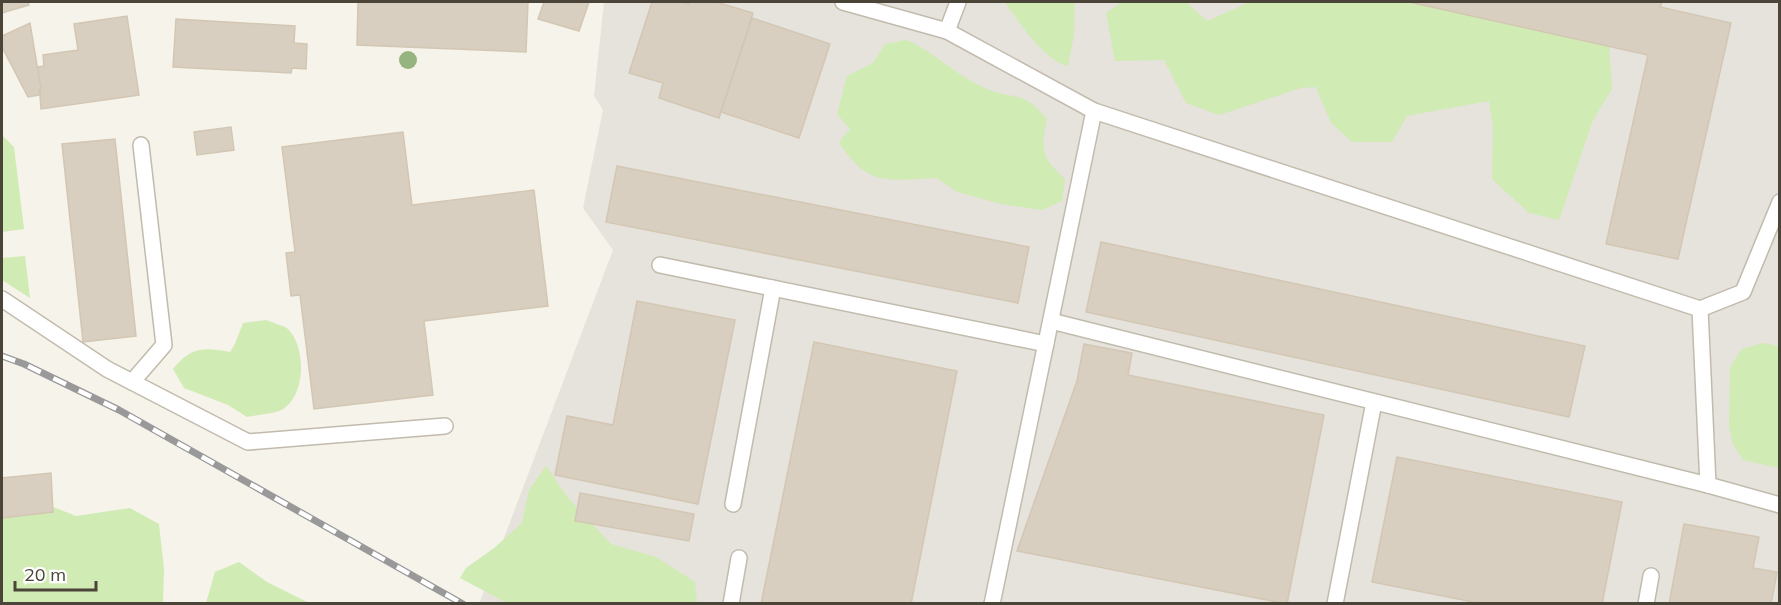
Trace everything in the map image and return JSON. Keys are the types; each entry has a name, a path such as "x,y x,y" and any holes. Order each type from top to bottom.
{"lane":[{"path":"843,2 947,31 1094,111 1700,309 1743,292 1779,202"},
{"path":"947,31 958,2"},
{"path":"992,603 1094,111"},
{"path":"132,382 164,345 141,145"},
{"path":"660,265 1046,344"},
{"path":"733,504 773,288"},
{"path":"2,299 107,369 248,442 446,426"},
{"path":"1700,309 1708,485"},
{"path":"1051,321 1708,485 1779,505"},
{"path":"1335,603 1374,402"},
{"path":"731,603 740,558"},
{"path":"1646,603 1651,576"}],"shaded area":[{"path":"604,2 1779,2 1779,603 479,604 613,250 583,208 603,110 594,96"}],"green space":[{"path":"1005,2 1075,2 1074,35 1068,66 1059,63 1041,49"},
{"path":"1121,2 1186,2 1207,21 1250,2 1441,2 1482,16 1609,43 1612,89 1593,120 1559,220 1529,213 1492,179 1493,127 1489,101 1407,116 1392,142 1352,142 1331,123 1316,87 1301,88 1219,115 1186,103 1164,60 1115,61 1106,13"},
{"path":"907,40 928,51 976,84 997,93 1024,99 1047,119 1044,138 1045,152 1047,159 1065,179 1062,201 1042,210 1001,204 957,192 937,178 893,180 881,178 870,174 849,157 839,142 850,129 837,114 847,76 873,63 885,44"},
{"path":"2,135 14,147 24,229 2,232"},
{"path":"25,256 30,298 2,280 2,258"},
{"path":"266,320 288,329 298,348 301,360 299,385 288,405 279,411 247,417 228,405 184,388 173,369 186,356 205,349 230,352 243,323"},
{"path":"1763,343 1779,346 1779,468 1743,460 1733,444 1729,426 1730,367 1742,349"},
{"path":"546,466 569,499 611,544 656,557 695,582 697,603 507,603 460,578 466,568 494,548 522,523 529,490"},
{"path":"2,492 23,495 76,516 130,508 159,524 164,569 163,603 2,604"},
{"path":"239,562 267,582 309,603 206,603 215,572"}],"building":[{"path":"2,2 28,2 29,5 2,13"},
{"path":"358,2 528,2 526,52 357,45"},
{"path":"544,2 589,2 579,31 538,19"},
{"path":"652,2 689,4 690,2 716,2 753,13 719,118 659,98 663,83 629,73"},
{"path":"1409,2 1662,2 1660,7 1731,23 1678,259 1606,244 1648,55"},
{"path":"127,16 139,95 41,109 38,67 44,66 43,55 78,50 74,24"},
{"path":"752,18 830,44 799,138 721,112"},
{"path":"176,19 295,26 294,43 307,44 306,69 292,68 291,73 173,67"},
{"path":"30,23 41,89 39,90 40,95 28,97 2,47 2,36"},
{"path":"231,127 234,150 197,155 194,132"},
{"path":"403,132 412,205 534,190 548,306 424,321 433,395 314,409 300,295 291,296 286,253 295,252 282,147"},
{"path":"115,139 136,336 83,342 62,144"},
{"path":"617,166 1029,247 1018,303 606,222"},
{"path":"1101,242 1585,346 1569,417 1086,312"},
{"path":"637,301 735,320 698,504 555,475 567,416 613,425"},
{"path":"814,342 957,371 911,604 761,604"},
{"path":"1084,344 1132,353 1128,375 1324,415 1287,604 1017,551 1077,381"},
{"path":"1397,457 1622,502 1602,604 1483,604 1372,582"},
{"path":"51,473 53,512 2,518 2,478"},
{"path":"580,493 694,514 689,541 575,521"},
{"path":"1684,524 1759,537 1753,568 1777,572 1771,604 1669,604"}],"railway":[{"path":"2,356 24,364 119,410 463,604"}]}
